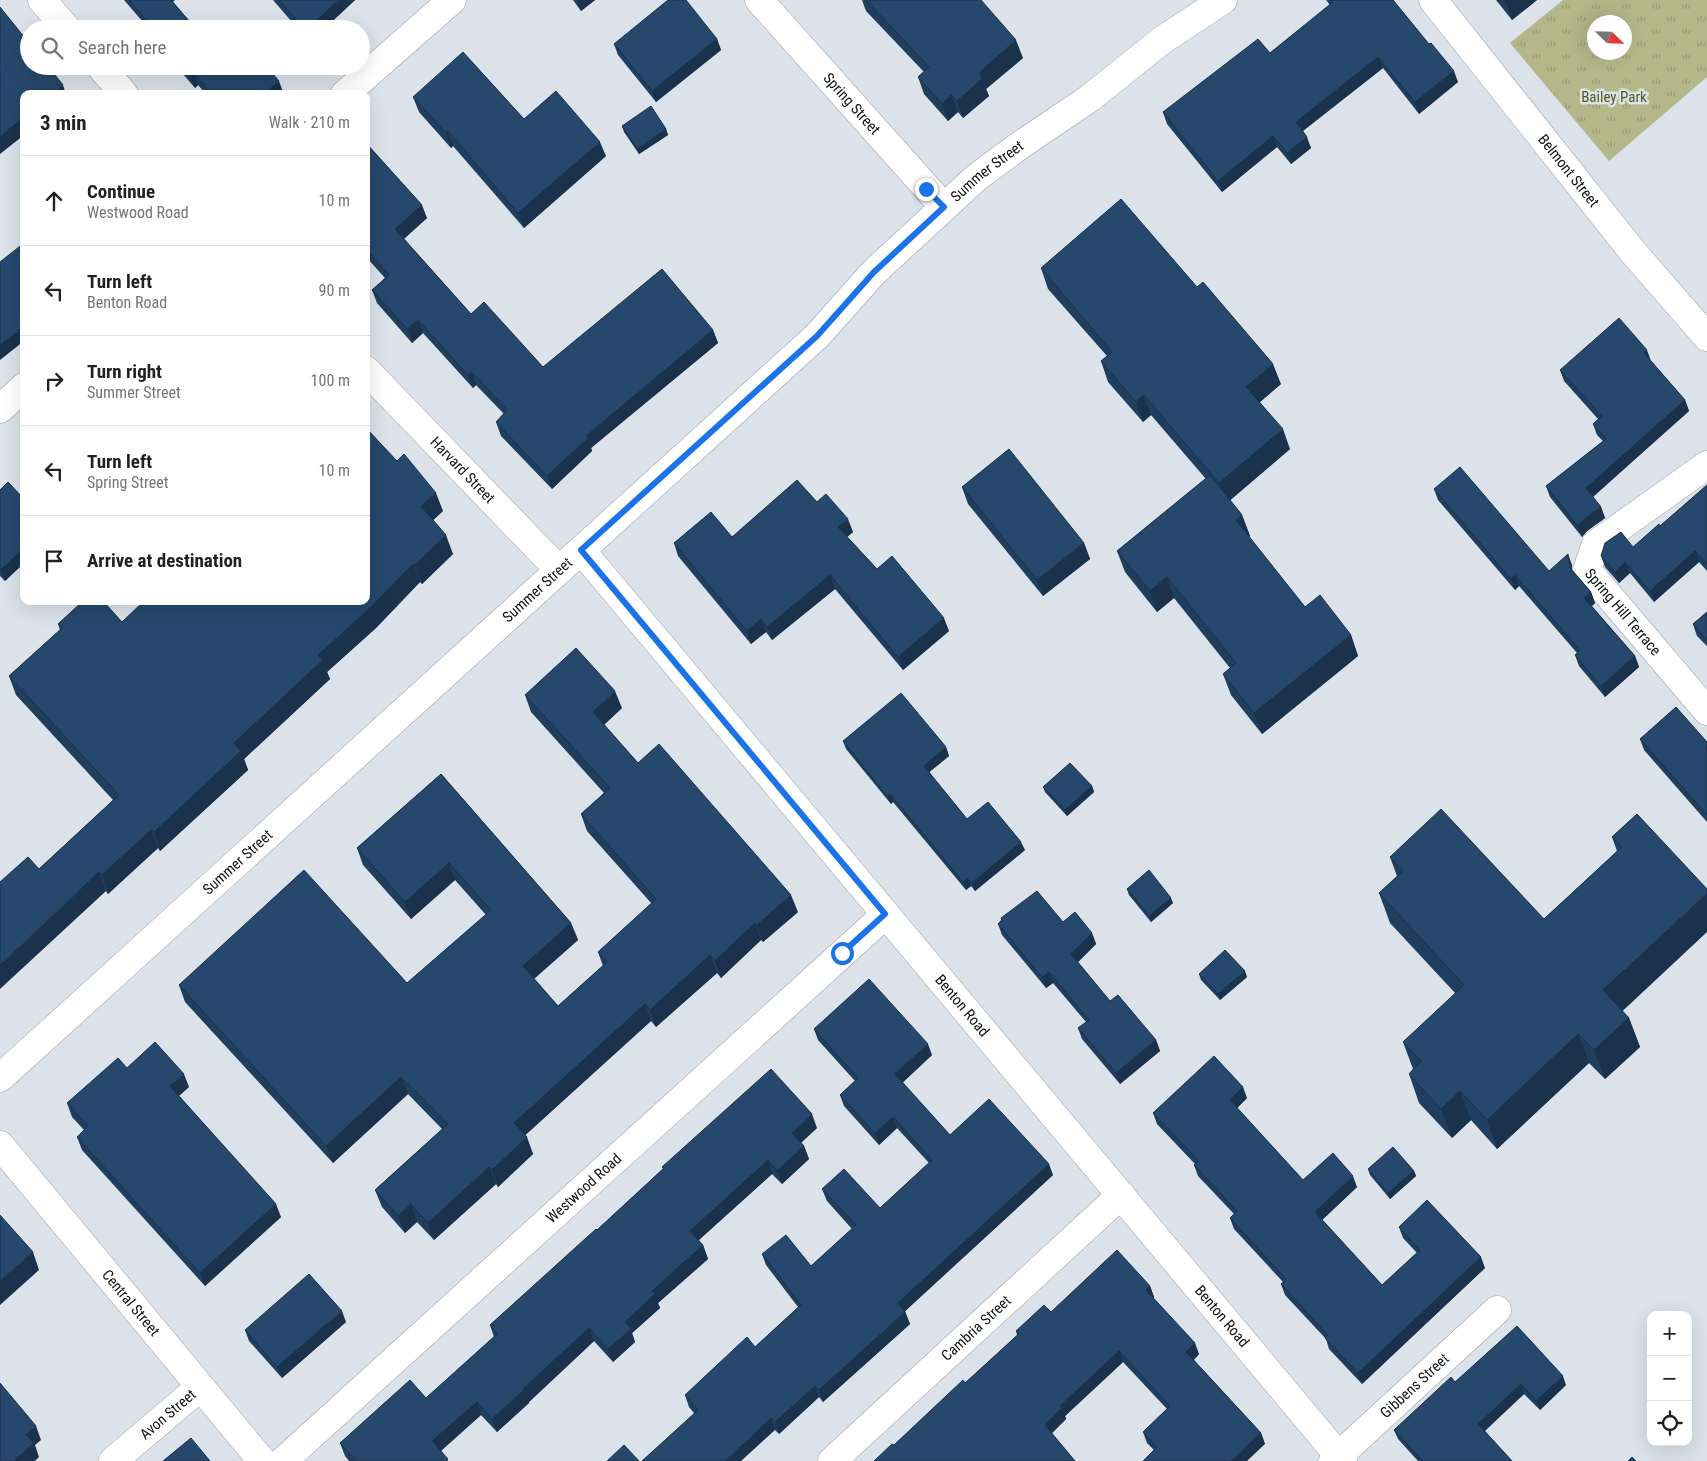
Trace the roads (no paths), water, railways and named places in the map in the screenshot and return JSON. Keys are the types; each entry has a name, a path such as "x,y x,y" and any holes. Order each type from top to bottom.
{"street":[{"path":"42,0 59,20"},
{"path":"370,72 452,0"},
{"name":"Spring Street","path":"759,0 944,207"},
{"name":"Summer Street","path":"0,1078 817,336 874,272 944,207 989,168 1090,98 1161,41 1223,0"},
{"name":"Belmont Street","path":"1433,0 1633,252 1707,336"},
{"path":"108,75 121,90"},
{"path":"350,90 367,75"},
{"name":"Harvard Street","path":"370,374 559,570"},
{"path":"0,409 20,390"},
{"name":"Spring Hill Terrace","path":"1707,465 1596,544 1587,570 1707,711"},
{"name":"Benton Road","path":"581,550 1121,1195 1338,1459"},
{"name":"Westwood Road","path":"283,1461 885,914"},
{"name":"Central Street","path":"0,1145 262,1461"},
{"name":"Cambria Street","path":"832,1461 1121,1195"},
{"name":"Gibbens Street","path":"1338,1459 1497,1310"},
{"name":"Avon Street","path":"113,1461 200,1387"}],"park label":[{"name":"Bailey Park","path":"1614,97"}]}
